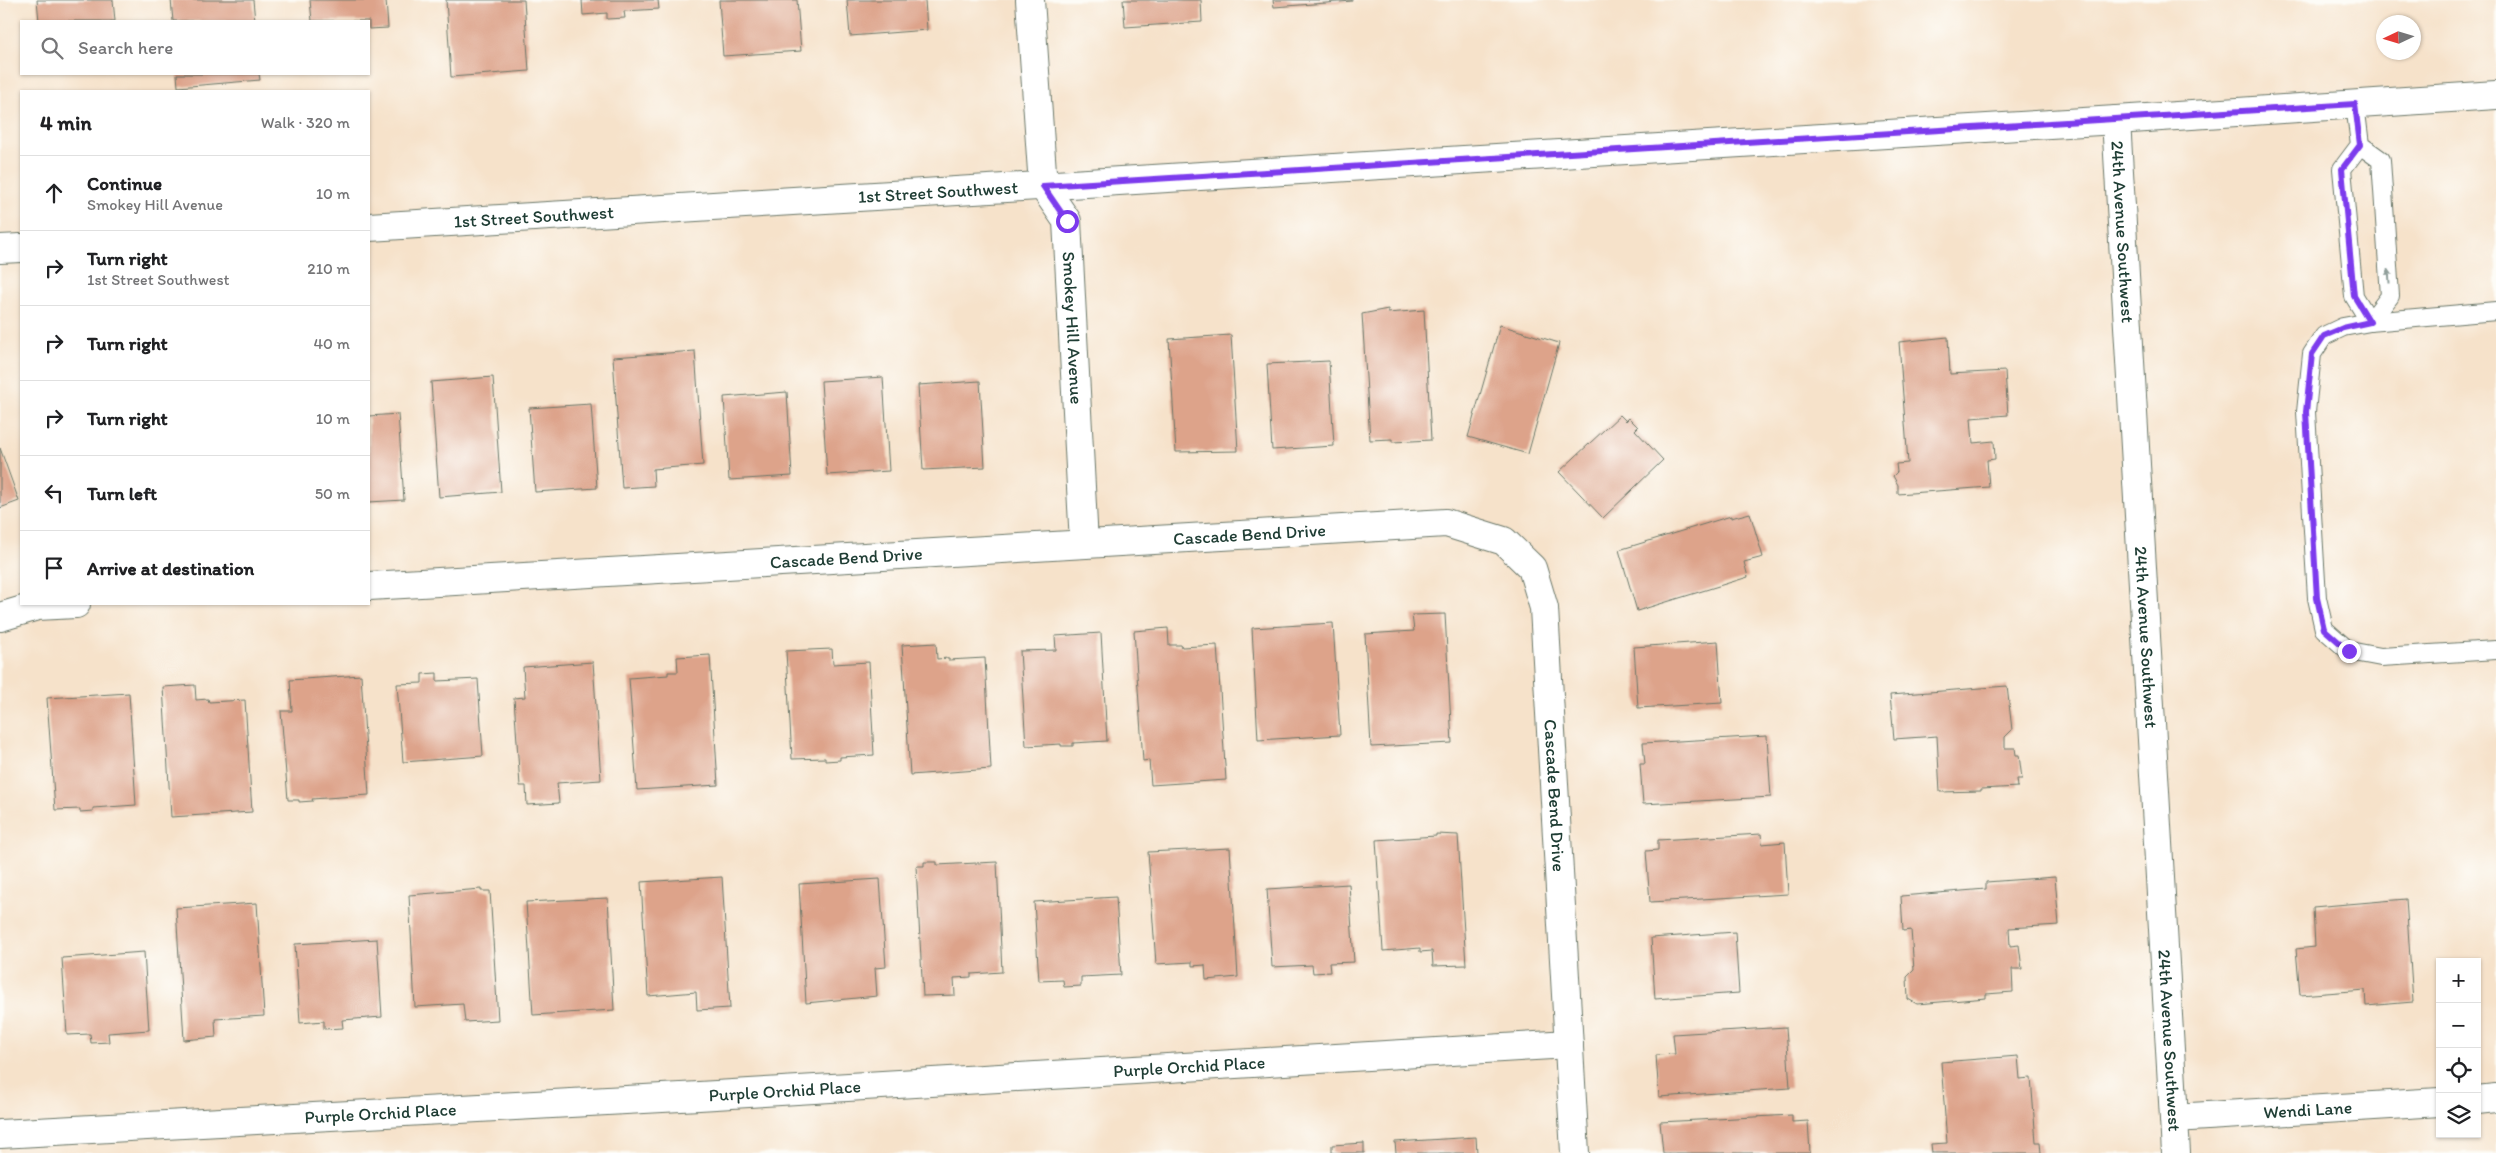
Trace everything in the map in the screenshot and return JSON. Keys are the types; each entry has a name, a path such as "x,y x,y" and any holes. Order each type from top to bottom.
{"street":[{"path":"1030,0 1043,186"},
{"name":"1st Street Southwest","path":"370,227 2496,95"},
{"name":"24th Avenue Southwest","path":"2116,120 2176,1153"},
{"name":"Smokey Hill Avenue","path":"1043,186 1067,221 1084,544"},
{"path":"0,249 20,248"},
{"name":"Cascade Bend Drive","path":"370,586 1446,523 1504,541 1532,568 1544,608 1576,1153"},
{"path":"0,617 37,606 56,605"},
{"name":"Purple Orchid Place","path":"0,1134 699,1096 1569,1044"},
{"path":"2481,1100 2496,1098"},
{"name":"Wendi Lane","path":"2174,1118 2436,1102"}],"lane":[{"path":"2355,104 2360,145 2342,169 2354,296 2370,322"},
{"path":"2360,145 2381,160 2390,296 2370,322"},
{"path":"2496,311 2370,322 2343,328 2324,336 2312,354 2306,412 2317,598 2324,629 2349,651 2381,656 2496,650"}],"building":[{"path":"37,0 113,0 115,20 39,20"},
{"path":"171,0 253,0 255,20 173,20"},
{"path":"310,0 386,0 388,28 370,29 370,20 312,20"},
{"path":"446,0 524,0 529,71 451,77"},
{"path":"582,0 658,0 659,9 624,11 625,18 607,19 607,13 583,15"},
{"path":"719,0 797,0 801,51 723,56"},
{"path":"847,0 925,0 927,30 850,36"},
{"path":"1123,0 1201,0 1202,22 1125,27"},
{"path":"1273,0 1352,0 1352,1 1274,7"},
{"path":"177,75 259,75 260,80 178,87"},
{"path":"1388,309 1388,313 1424,310 1431,440 1392,442 1392,439 1370,440 1362,314"},
{"path":"1500,325 1559,343 1528,454 1468,437"},
{"path":"1231,335 1238,451 1176,452 1169,339"},
{"path":"1948,337 1950,374 2005,371 2008,415 1971,418 1973,443 1994,441 1995,459 1987,460 1989,487 1898,494 1898,485 1893,476 1897,472 1896,464 1908,463 1899,342"},
{"path":"695,351 703,465 653,469 654,486 622,488 613,357"},
{"path":"1329,361 1334,446 1272,450 1267,364"},
{"path":"493,377 501,492 439,497 431,382"},
{"path":"883,377 889,471 827,475 821,381"},
{"path":"980,381 985,467 923,470 918,385"},
{"path":"787,392 792,476 729,480 724,397"},
{"path":"591,404 597,488 535,492 529,408"},
{"path":"398,414 404,500 370,502 370,416"},
{"path":"1620,415 1626,421 1629,418 1638,427 1635,430 1663,460 1603,518 1559,472"},
{"path":"0,448 19,501 0,508"},
{"path":"1750,513 1763,557 1744,562 1748,577 1637,611 1619,550 1731,516 1731,518"},
{"path":"1445,614 1452,743 1371,747 1365,634 1414,631 1412,615"},
{"path":"1333,623 1340,735 1258,740 1252,628"},
{"path":"1168,628 1169,645 1181,645 1182,647 1217,645 1226,780 1151,785 1149,760 1143,761 1134,631"},
{"path":"1101,633 1107,741 1073,743 1073,746 1061,746 1061,744 1026,746 1020,651 1056,650 1055,636"},
{"path":"1718,641 1722,703 1638,708 1634,647"},
{"path":"936,643 937,659 985,658 991,769 910,775 902,645"},
{"path":"832,649 833,664 869,662 874,755 840,757 840,760 825,761 825,758 792,759 786,651"},
{"path":"710,655 718,785 637,790 629,678 668,675 668,672 678,672 677,657"},
{"path":"593,662 601,780 557,783 559,803 527,805 526,786 520,786 514,698 525,697 523,667"},
{"path":"437,673 437,681 478,679 483,756 403,762 397,684 422,683 422,674"},
{"path":"361,675 369,795 312,799 313,801 299,802 299,800 288,800 281,711 292,711 290,680"},
{"path":"195,685 196,700 208,699 209,702 245,700 252,812 171,817 163,687"},
{"path":"2007,686 2012,730 2005,737 2005,748 2015,748 2016,755 2019,755 2022,779 2017,779 2018,787 1981,789 1981,791 1940,792 1937,736 1894,739 1890,695"},
{"path":"129,693 136,805 93,808 93,811 80,812 80,809 55,810 47,698"},
{"path":"1767,736 1771,797 1643,804 1640,764 1645,764 1643,743"},
{"path":"1436,834 1458,835 1466,965 1433,966 1432,951 1420,952 1420,948 1383,951 1376,840 1436,836"},
{"path":"1761,834 1762,844 1785,842 1788,894 1650,902 1646,851 1658,850 1658,840"},
{"path":"1230,848 1238,977 1206,980 1205,965 1192,966 1192,962 1156,964 1148,852"},
{"path":"924,862 937,862 937,865 997,862 1002,972 971,974 971,977 954,978 955,995 923,996 916,866 924,866"},
{"path":"722,877 730,1008 697,1010 696,992 648,996 641,882"},
{"path":"2055,877 2059,925 2009,928 2010,946 2019,945 2022,969 2012,969 2013,992 1986,994 1986,998 1917,1004 1908,999 1907,977 1914,970 1911,930 1903,931 1901,896 1986,889 1986,882"},
{"path":"880,879 886,967 875,968 877,996 806,1003 799,884"},
{"path":"1349,884 1354,962 1329,963 1330,972 1313,973 1312,965 1272,967 1267,889"},
{"path":"481,889 481,891 490,891 498,1020 465,1022 463,1004 415,1007 409,895"},
{"path":"1116,897 1121,975 1081,977 1081,986 1064,987 1063,980 1039,981 1034,902"},
{"path":"608,898 614,1010 533,1015 526,902"},
{"path":"2406,899 2413,1002 2366,1006 2365,990 2300,995 2296,949 2315,947 2313,907"},
{"path":"257,903 264,1016 215,1019 216,1037 184,1040 176,908"},
{"path":"1735,932 1739,993 1655,999 1651,938"},
{"path":"377,939 382,1017 342,1020 343,1028 324,1029 324,1021 300,1023 295,944"},
{"path":"144,952 149,1030 108,1033 109,1042 91,1043 90,1034 67,1035 62,958"},
{"path":"1786,1027 1790,1088 1659,1097 1656,1055 1675,1054 1673,1034"},
{"path":"2018,1056 2020,1079 2031,1078 2036,1142 2040,1142 2041,1153 1932,1153 1931,1144 1947,1143 1941,1062"},
{"path":"1792,1115 1792,1122 1808,1121 1810,1153 1663,1153 1660,1122"},
{"path":"1476,1137 1477,1153 1396,1153 1395,1142"},
{"path":"1364,1143 1364,1153 1332,1153 1332,1145"}],"route":[{"path":"1067,221 1043,186 2355,104 2360,145 2342,169 2354,296 2370,322 2343,328 2324,336 2312,354 2306,412 2317,598 2324,629 2349,651"}]}
